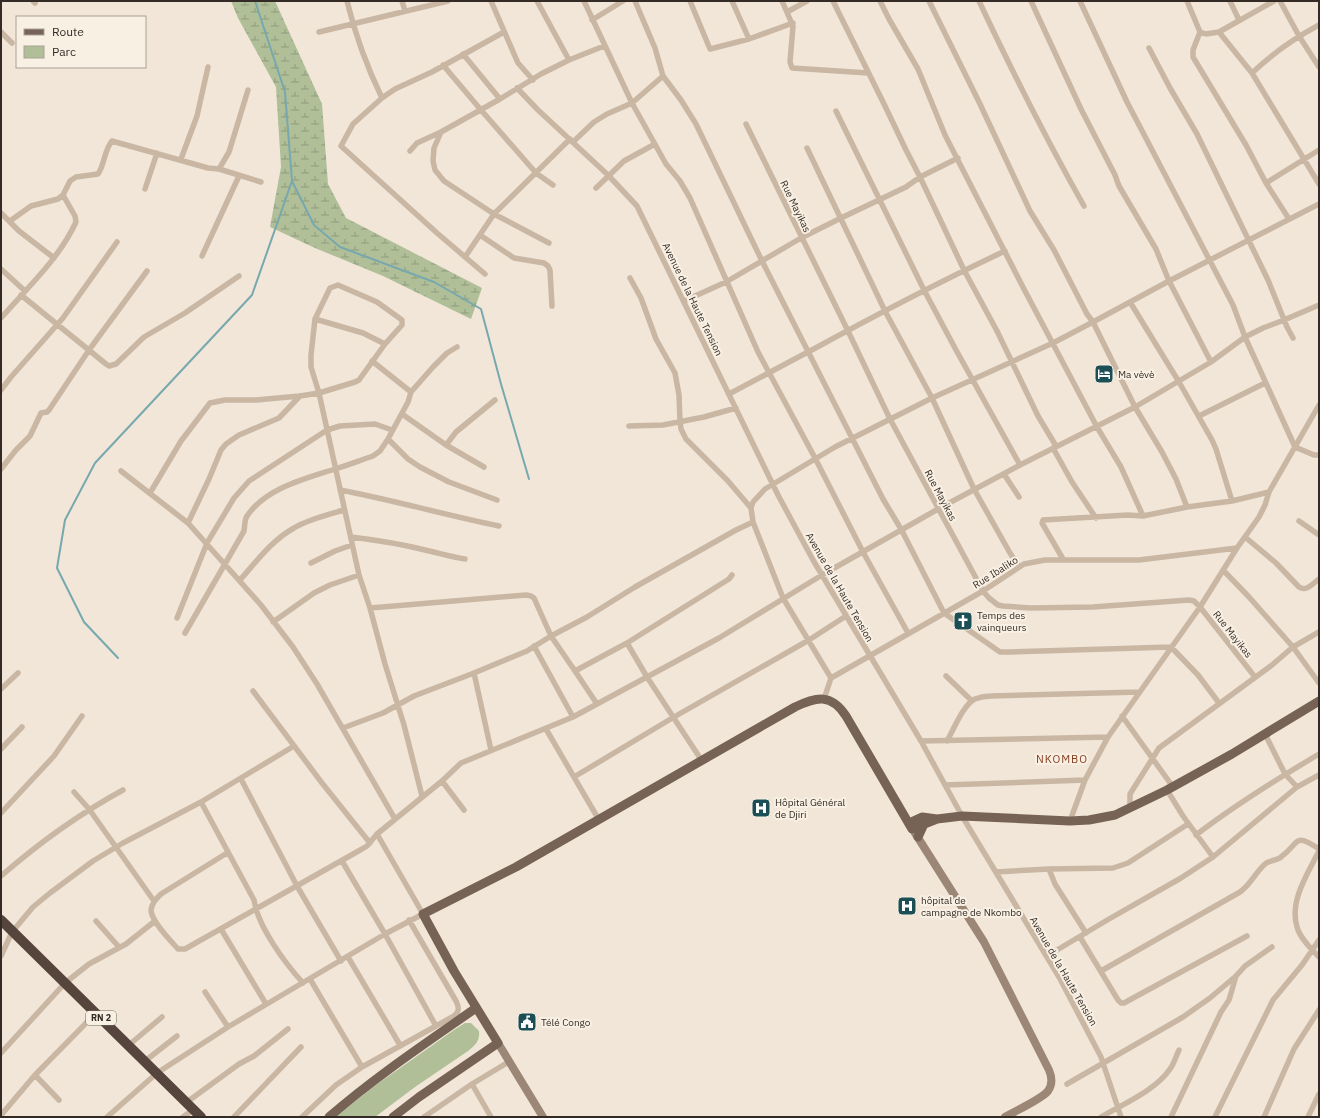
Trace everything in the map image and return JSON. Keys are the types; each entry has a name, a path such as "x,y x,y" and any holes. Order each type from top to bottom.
{"highway":[{"name":"RN 2","path":"1,920 201,1117"}],"main road":[{"path":"393,1117 419,1097 498,1043 444,955 423,914 516,867 794,707 808,701 824,699 831,701 842,710 910,826 923,820 962,816 1070,821 1104,818 1130,808 1170,789 1232,754 1319,701"},
{"path":"899,808 923,820"},
{"path":"918,837 923,820"},
{"path":"329,1117 347,1101 476,1008"}],"street":[{"path":"347,1 352,24 375,85 382,98"},
{"path":"402,1 405,11"},
{"path":"319,32 448,1"},
{"path":"491,1 518,63 533,80"},
{"path":"537,1 569,60"},
{"path":"584,1 604,46 654,144 666,164 687,191 726,282 769,374 815,458 863,552 908,633"},
{"path":"592,20 623,1"},
{"path":"635,1 655,48 663,76 681,100 696,124 808,352 883,499 901,529 944,613 1000,652 1171,647 1198,675 1219,703"},
{"path":"690,1 710,49 749,39 793,23"},
{"path":"732,1 749,39"},
{"path":"782,1 793,23 790,62 792,68 868,73"},
{"path":"788,12 807,1"},
{"path":"833,1 964,270 997,331 1038,416 1072,482 1096,518"},
{"path":"880,1 918,69 945,135 1052,343 1097,427 1121,467 1143,516"},
{"path":"929,1 980,104 1030,211 1054,250 1087,314 1093,322 1135,407 1162,452 1176,479 1187,507"},
{"path":"979,1 1010,68 1084,206"},
{"path":"1031,1 1081,109 1115,175 1119,186 1156,249 1169,281 1211,362"},
{"path":"1080,1 1127,102 1233,305 1265,383 1295,447 1314,455 1319,455"},
{"path":"1187,1 1200,32 1193,50 1193,57 1246,145 1266,183 1289,219"},
{"path":"1230,1 1239,20"},
{"path":"1200,32 1206,34 1219,32 1274,1"},
{"path":"1280,1 1299,36 1319,67"},
{"path":"1252,73 1270,55 1319,25"},
{"path":"1,32 12,42"},
{"path":"485,274 342,147 342,145 352,124 382,98 395,89 504,32"},
{"path":"1219,32 1252,73 1319,184"},
{"path":"410,151 417,143 441,132 517,88 569,60 604,46"},
{"path":"1149,48 1197,134 1268,280 1293,338"},
{"path":"464,54 500,99"},
{"path":"443,65 480,110 536,173 553,184"},
{"path":"181,160 197,116 208,67"},
{"path":"465,257 494,214 571,141 594,122 607,114 632,103 663,76"},
{"name":"Avenue de la Haute Tension","path":"517,88 538,110 632,198 637,206 773,483 822,575 921,741 962,816 1063,983 1103,1062 1121,1117"},
{"path":"219,169 229,152 248,90"},
{"path":"836,111 924,290 972,380 1020,464"},
{"name":"Rue Mayikas","path":"746,124 890,420 983,590 989,598 998,605 1030,608 1093,607 1189,600 1200,607 1255,677"},
{"path":"441,132 434,148 433,161 435,170 444,181 494,214 549,243"},
{"path":"10,221 31,206 55,200 63,195 70,181 76,177 98,174 112,141 208,168 219,169 261,182"},
{"path":"596,188 624,161 654,144"},
{"path":"807,148 886,311 932,398 974,489 1019,567"},
{"path":"1266,183 1319,150"},
{"path":"145,189 157,153"},
{"path":"684,301 726,282 801,238 906,187 920,177 958,158"},
{"path":"202,256 239,176"},
{"path":"1,318 54,258 69,237 76,222 75,216 63,195"},
{"path":"824,699 831,678 783,598 753,522 751,508 753,502 759,494 773,483 852,438 932,398 1052,343 1248,239 1319,204"},
{"path":"1,213 19,231 54,258"},
{"path":"480,235 514,258 544,263 548,266 550,270 552,306"},
{"path":"1,390 58,324 117,242"},
{"path":"729,394 924,290 1005,251"},
{"path":"1,269 23,293 109,366 116,364 144,337 186,313 239,276"},
{"path":"1,469 16,450 30,436 42,413 49,410 89,350 147,271"},
{"path":"630,278 641,298 656,339 675,373 679,395 681,429 686,438 728,480 751,508"},
{"path":"150,492 181,441 210,403 225,400 256,400 300,396 319,393 357,382 385,344 402,325 402,320 377,302 338,285 330,288 315,319 311,366 319,393 359,575 398,706 422,796"},
{"path":"1130,302 1199,416 1216,449 1232,501"},
{"path":"228,853 161,894 154,901 151,910 155,921 178,949 185,949 362,850 377,834 442,781 461,763 546,729 597,704 719,638 783,598 901,529 1020,464 1135,407 1211,362 1245,337 1319,304"},
{"path":"315,319 363,333 385,344"},
{"path":"185,633 244,531 246,517 260,503 287,485 373,456 380,451 402,414 411,392 447,353 457,347"},
{"path":"372,361 411,392"},
{"path":"1199,416 1265,383"},
{"path":"188,523 221,450 226,444 239,435 279,418 300,396"},
{"path":"446,445 456,432 495,400"},
{"path":"1070,821 1085,780 1108,737 1200,607 1245,537 1265,505 1269,492 1319,405"},
{"path":"629,426 663,425 704,417 736,408"},
{"path":"402,414 446,445 484,467"},
{"path":"178,618 207,543 234,498 249,481 327,430 340,426 369,424 392,430"},
{"path":"388,439 408,459 420,467 449,482 497,500"},
{"path":"121,471 188,523 261,605 293,647 343,728 395,819"},
{"path":"1004,474 1019,497"},
{"path":"340,490 377,497 460,518 499,526"},
{"path":"1063,560 1042,523 1043,520 1128,515 1143,516 1187,507 1232,501 1269,492"},
{"path":"240,580 281,536 307,522 344,510"},
{"path":"1300,521 1319,535"},
{"path":"343,728 383,713 414,696 518,656 587,617 635,587 753,522"},
{"path":"1245,537 1276,563 1302,589 1307,588 1319,578"},
{"path":"351,538 375,539 426,550 452,558 465,559"},
{"path":"311,563 352,545"},
{"name":"Rue Ibaliko","path":"831,678 983,590 1019,567 1031,562 1045,560 1139,560 1237,548"},
{"path":"1223,570 1293,647 1319,683"},
{"path":"273,622 314,593 330,585 359,575"},
{"path":"575,671 627,643 729,579 732,575"},
{"path":"370,608 526,595 531,596 534,598 551,636 597,704"},
{"path":"574,777 674,717 809,640 846,616"},
{"path":"1130,808 1130,794 1159,748 1293,647 1319,632"},
{"path":"627,643 647,677 702,761"},
{"path":"534,646 572,717"},
{"path":"1,689 18,673"},
{"path":"474,673 491,750"},
{"path":"946,676 972,701"},
{"path":"253,691 370,843"},
{"path":"948,741 965,709 972,701 979,698 991,696 1139,692"},
{"path":"1,812 54,756 82,716"},
{"path":"1122,716 1152,758 1188,824 1213,857"},
{"path":"1,749 22,727"},
{"path":"546,729 599,820"},
{"path":"1265,734 1285,774 1296,787"},
{"path":"921,741 1108,737"},
{"path":"1,956 12,932 33,907 93,862 116,847 241,779 294,746"},
{"path":"1196,834 1222,814 1319,754"},
{"path":"1047,956 1181,878 1213,857 1296,787 1319,775"},
{"path":"241,779 297,886 341,961"},
{"path":"945,785 1085,780"},
{"path":"442,781 464,810"},
{"path":"1,876 64,825 123,790"},
{"path":"74,792 89,809 154,901"},
{"path":"201,802 254,900 256,910 286,964 303,983"},
{"path":"996,872 1104,868 1120,866 1128,863 1188,824"},
{"path":"910,826 984,942 1052,1077 1048,1091 1044,1095 1005,1117"},
{"path":"107,1117 157,1073 228,1027 409,920 423,914 377,834"},
{"path":"1101,971 1240,892 1248,886 1266,863 1281,857 1299,841 1306,841 1319,850 1302,886 1296,907 1297,927 1301,935 1319,957"},
{"path":"342,861 385,934 436,1026"},
{"path":"1048,869 1055,884 1086,933"},
{"path":"302,1117 331,1089 362,1067 436,1026 456,1014 458,1011 458,1005 409,920"},
{"path":"96,921 119,947"},
{"path":"1,1053 65,983 89,964 119,947 155,921"},
{"path":"221,929 266,1004"},
{"path":"1080,937 1119,1002 1124,1003 1246,936"},
{"path":"1215,1117 1273,1000 1302,965 1319,940"},
{"path":"1067,1084 1183,1017 1236,976 1245,966 1272,947"},
{"path":"348,956 400,1046"},
{"path":"1171,1117 1221,1012 1229,1000 1236,976"},
{"path":"310,979 362,1067"},
{"path":"205,992 228,1027"},
{"path":"1264,1117 1294,1049 1319,1010"},
{"path":"2,1115 35,1075 96,1013"},
{"path":"129,1045 162,1017"},
{"path":"183,1117 190,1105 239,1064 254,1056 288,1028"},
{"path":"145,1061 177,1036"},
{"path":"498,1043 543,1117"},
{"path":"234,1117 301,1047"},
{"path":"1101,1117 1151,1088 1161,1080 1170,1069 1180,1050"},
{"path":"427,1116 472,1084 510,1061"},
{"path":"35,1075 59,1100"},
{"path":"472,1084 490,1117"},
{"path":"1308,1117 1319,1094"}],"green space":[{"path":"231,1 275,1 322,104 328,184 346,218 482,288 471,319 383,276 315,248 270,227 281,167 276,87 238,18"},
{"path":"465,1023 471,1023 479,1031 477,1042 468,1051 415,1087 375,1117 335,1117 376,1085"}],"waterway":[{"path":"118,658 84,622 57,568 65,520 95,463 252,295 292,181 285,92 255,1"},
{"path":"292,181 314,225 340,247 434,282 481,309 529,479"}],"place":[{"name":"Ma vèvè","path":"1104,374"},
{"name":"Temps des vainqueurs","path":"963,621"},
{"name":"Hôpital Général de Djiri","path":"761,808"},
{"name":"hôpital de campagne de Nkombo","path":"907,906"},
{"name":"Télé Congo","path":"527,1022"}],"district":[{"name":"NKOMBO","path":"1062,759"}]}
